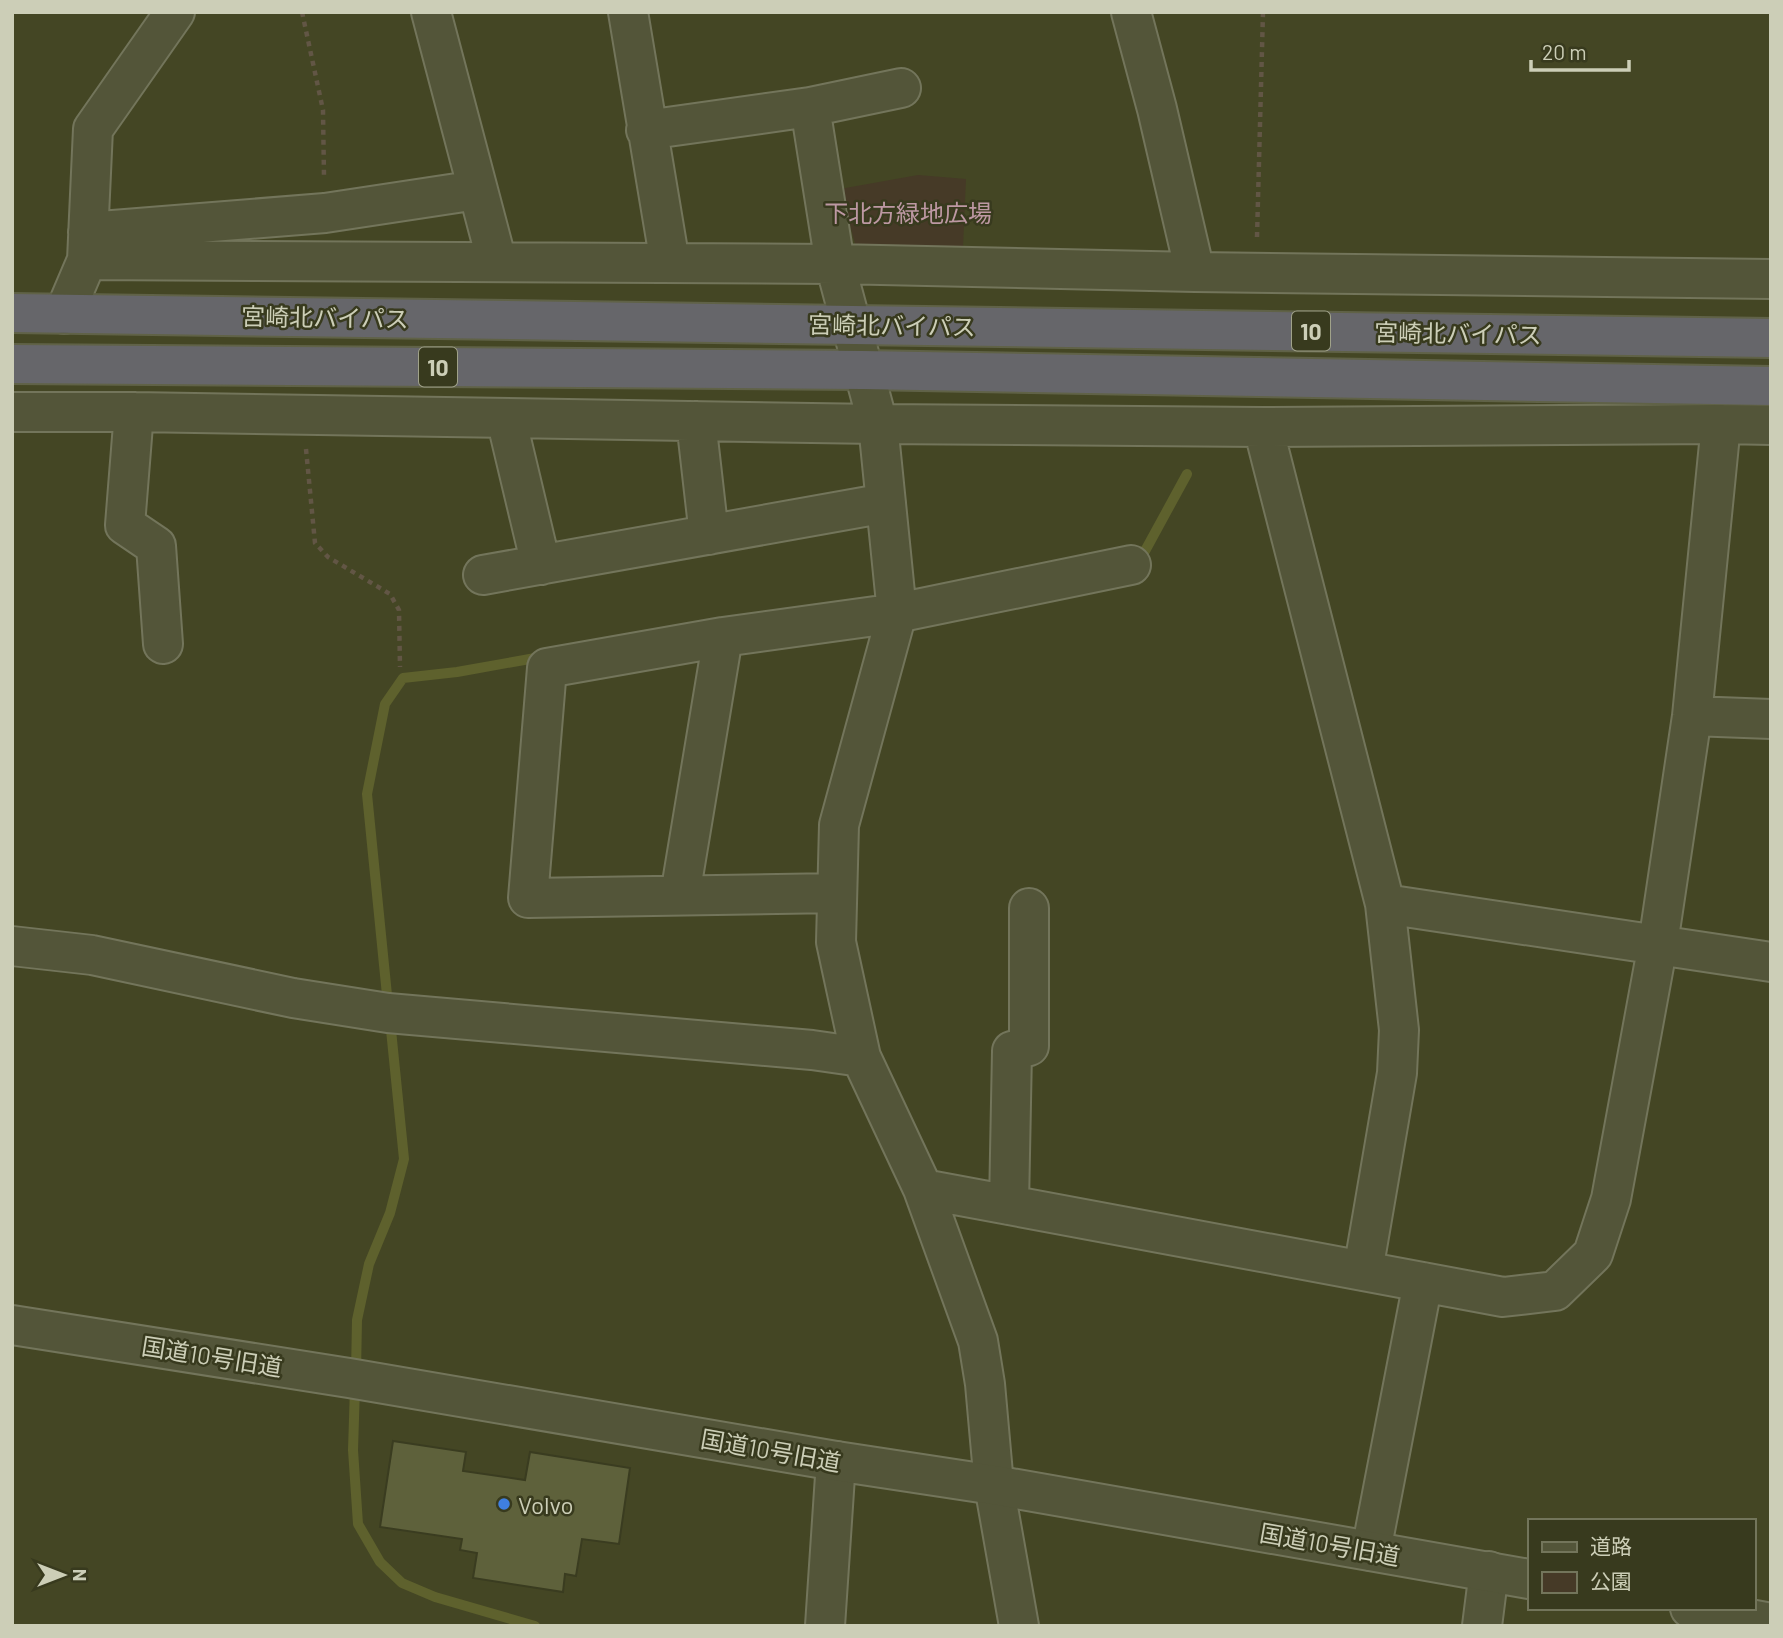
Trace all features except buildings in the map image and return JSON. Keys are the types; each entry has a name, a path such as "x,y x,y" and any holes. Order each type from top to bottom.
{"highway":[{"name":"宮崎北バイパス","path":"12,313 1771,338"},
{"name":"宮崎北バイパス","path":"12,364 863,370 1771,386"}],"street":[{"path":"64,314 87,246 93,129 175,12"},
{"path":"431,12 497,262"},
{"path":"628,12 670,263"},
{"path":"1131,12 1195,272"},
{"path":"646,130 810,107 901,88"},
{"path":"810,107 835,264 878,424 896,600 839,825 836,942 861,1056 923,1189 978,1341 985,1384 994,1485 1019,1626"},
{"path":"87,246 477,190"},
{"path":"87,246 497,262 835,264 1256,273 1771,279"},
{"path":"12,412 1264,427 1771,425"},
{"path":"134,412 125,525 156,546 163,643"},
{"path":"506,418 541,565"},
{"path":"696,421 709,535"},
{"path":"923,1189 1503,1297 1555,1291 1593,1254 1611,1199 1658,944 1692,716 1721,424"},
{"path":"1264,427 1385,904 1399,1030 1397,1063 1363,1271"},
{"path":"483,575 886,503"},
{"path":"837,894 528,898 547,668 723,636 896,600 1131,565"},
{"path":"680,895 723,636"},
{"path":"1692,716 1771,719"},
{"path":"1385,904 1771,962"},
{"path":"1009,1205 1012,1051 1029,1046 1029,908"},
{"path":"12,946 92,955 293,998 396,1014 861,1056"},
{"path":"1371,1551 1423,1282"},
{"name":"国道10号旧道","path":"12,1325 994,1485 1528,1579"},
{"path":"825,1626 835,1461"},
{"path":"1482,1626 1489,1571"},
{"path":"1701,1610 1771,1623"}],"path":[{"path":"302,12 323,110 325,213"},
{"path":"1256,273 1263,12"},
{"path":"302,415 315,543 328,557 390,594 399,610 400,667"}],"green space":[{"name":"下北方緑地広場","path":"918,175 966,179 963,247 856,247 840,189"}],"waterway":[{"path":"1131,553 1145,551 1187,474"},
{"path":"388,1005 367,794 385,704 403,678 457,672 541,657"},
{"path":"356,1372 357,1320 369,1264 390,1213 404,1159 390,1020"},
{"path":"355,1387 353,1450 358,1524 380,1562 402,1583 435,1597 535,1626"}],"place":[{"name":"Volvo","path":"504,1504"}]}
